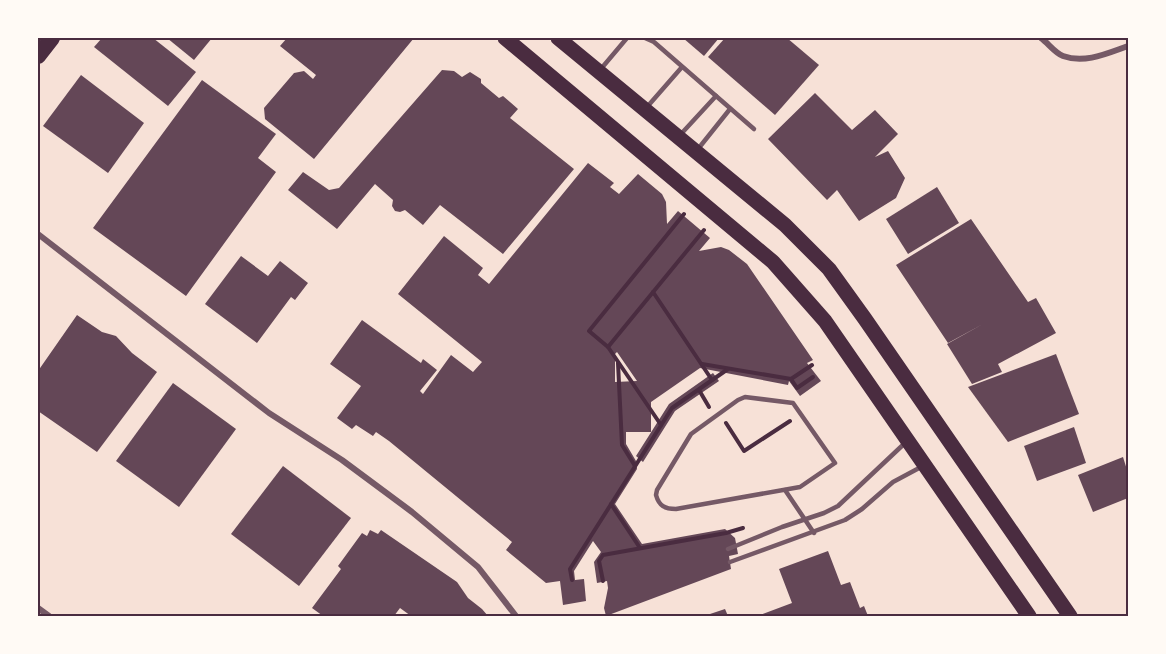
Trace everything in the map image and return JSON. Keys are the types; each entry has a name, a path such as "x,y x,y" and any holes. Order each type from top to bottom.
{"highway":[{"path":"38,56 52,38"}],"main road":[{"path":"505,38 773,262 825,321 1029,616"},
{"path":"561,38 785,225 829,269 1070,616"}],"street":[{"path":"1041,38 1062,56 1080,59 1103,55 1128,46"},
{"path":"38,234 276,417 342,460 412,512 478,567 516,616"},
{"path":"38,608 50,616"}],"lane":[{"path":"599,71 627,38"},
{"path":"645,38 654,42 754,129"},
{"path":"646,109 682,67"},
{"path":"679,136 716,96"},
{"path":"696,150 730,109"},
{"path":"753,397 793,403 801,414 835,464 800,487 676,509 668,509 661,505 656,495 661,482 691,434 738,400 753,397"},
{"path":"728,549 824,513 844,501 907,441"},
{"path":"730,562 845,520 862,509 893,482 924,466"},
{"path":"784,490 814,533"}],"path":[{"path":"661,425 608,347 589,332 684,214"},
{"path":"608,347 704,230"},
{"path":"653,292 712,380"},
{"path":"618,363 622,445 636,466"},
{"path":"702,364 791,380 797,387 813,376"},
{"path":"791,380 812,365"},
{"path":"572,580 570,569 672,408 728,369"},
{"path":"699,390 710,408"},
{"path":"724,420 744,451 801,414"},
{"path":"611,504 640,548"},
{"path":"603,581 599,561 603,555 743,528 744,531"}],"building":[{"path":"102,38 153,38 196,72 168,106 94,47"},
{"path":"167,38 212,38 194,60"},
{"path":"287,38 414,38 314,159 265,119 264,108 294,73 304,71 313,79 316,75 280,46"},
{"path":"683,38 719,38 704,56"},
{"path":"725,38 787,38 819,65 775,115 708,57"},
{"path":"442,70 454,71 462,77 470,72 481,79 481,83 499,98 503,96 518,109 510,118 574,169 503,254 440,205 423,225 405,210 395,211 392,206 393,200 375,184 337,229 288,190 303,172 329,190 339,188"},
{"path":"81,75 144,123 108,173 43,126"},
{"path":"202,80 276,134 258,158 276,172 186,296 93,228"},
{"path":"815,93 852,130 875,110 898,134 875,157 888,151 905,178 896,198 859,221 837,190 827,200 768,139"},
{"path":"588,163 614,183 610,187 619,194 638,174 662,194 666,202 667,224 678,211 710,238 699,251 721,247 729,250 747,264 813,360 807,363 821,381 800,396 789,381 788,385 700,368 651,402 651,432 626,432 626,444 636,461 637,469 615,504 642,544 725,529 735,538 738,554 729,556 731,569 606,616 604,608 607,581 597,583 594,562 601,552 593,541 574,571 575,580 584,579 586,601 563,605 560,581 546,583 506,550 512,542 389,441 376,432 373,436 356,425 352,429 337,418 361,386 330,364 362,320 421,363 423,359 437,370 420,391 423,394 451,355 473,372 482,362 398,294 444,236 483,268 478,275 489,284","holes":["617,352 637,381 615,382 615,354"]},
{"path":"937,187 959,223 908,254 886,219"},
{"path":"971,219 1028,302 1036,298 1056,333 998,364 1002,372 972,384 947,344 983,324 948,343 896,265"},
{"path":"241,256 268,276 280,261 308,283 295,300 291,297 257,343 205,304"},
{"path":"77,315 102,332 116,336 132,353 157,372 97,452 38,411 38,371"},
{"path":"1056,354 1079,414 1008,442 968,387"},
{"path":"713,373 719,381 675,411 643,462 636,456 669,404"},
{"path":"173,383 236,429 179,507 116,461"},
{"path":"1074,427 1086,463 1037,481 1024,446"},
{"path":"1123,457 1128,473 1128,498 1093,512 1078,475"},
{"path":"283,466 351,518 299,586 231,534"},
{"path":"370,530 378,534 381,530 457,582 468,598 488,616 411,616 400,608 394,616 323,616 312,608 341,569 338,566 362,533 367,536"},
{"path":"828,551 841,585 850,582 860,608 864,606 868,616 757,616 792,603 779,569"},
{"path":"725,609 728,616 704,616"}]}
